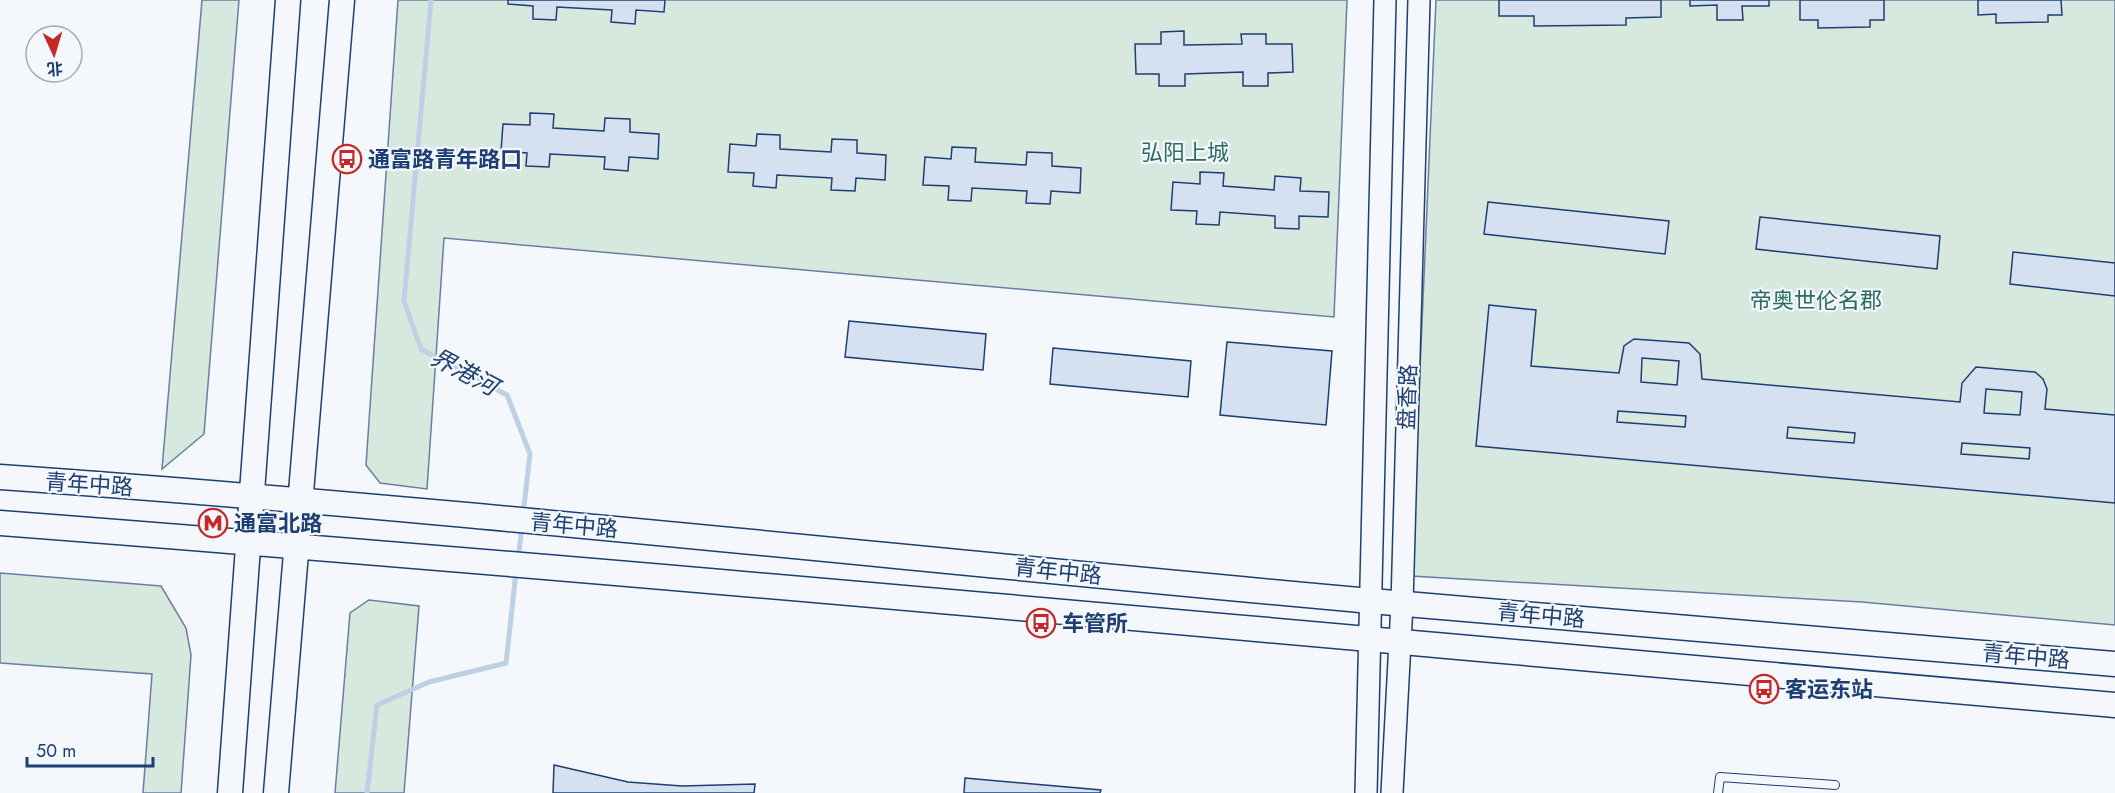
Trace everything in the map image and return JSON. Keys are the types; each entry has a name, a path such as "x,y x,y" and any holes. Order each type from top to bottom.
{"main road":[{"path":"230,793 288,0"},
{"path":"276,793 342,0"},
{"name":"青年中路","path":"0,477 300,500 760,541 1372,602 2115,664"},
{"name":"青年中路","path":"0,523 296,545 1398,640 2115,705"}],"street":[{"name":"盘香路","path":"1366,793 1385,0"},
{"name":"盘香路","path":"1392,793 1398,640 1402,604 1419,0"}],"lane":[{"path":"1718,793 1720,777 1835,785"}],"green space":[{"path":"202,0 239,0 204,434 162,469"},
{"name":"弘阳上城","path":"398,0 1347,0 1334,317 444,238 427,489 380,483 366,465"},
{"name":"帝奥世伦名郡","path":"1436,0 2115,0 2115,625 1862,602 1411,576"},
{"path":"0,573 161,586 186,628 191,655 181,793 143,793 152,674 0,663"},
{"path":"369,600 419,606 404,793 335,793 350,613"}],"building":[{"path":"508,0 665,0 664,12 636,10 635,24 611,22 612,10 557,7 556,20 533,19 533,6 508,4"},
{"path":"1499,0 1661,0 1661,17 1626,18 1626,25 1534,26 1534,16 1499,16"},
{"path":"1690,0 1769,0 1769,6 1742,6 1743,20 1717,20 1717,5 1690,6"},
{"path":"1800,0 1884,0 1884,20 1870,20 1870,27 1818,28 1818,20 1800,20"},
{"path":"1978,0 2061,0 2062,15 2048,15 2048,22 1996,23 1996,14 1978,15"},
{"path":"1184,31 1184,45 1242,44 1241,34 1266,34 1266,44 1292,44 1293,72 1268,73 1268,86 1243,86 1243,72 1185,74 1185,86 1159,86 1159,74 1136,74 1135,44 1161,44 1161,32"},
{"path":"530,113 554,114 553,128 604,131 605,118 630,119 630,132 659,134 658,159 629,157 628,171 604,169 605,157 550,154 549,167 526,166 527,153 501,151 503,124 530,125"},
{"path":"757,134 780,135 780,149 831,152 832,139 857,140 857,153 886,155 885,180 856,178 855,191 831,190 832,178 777,175 776,188 753,186 754,173 728,172 730,144 756,146"},
{"path":"952,147 976,148 975,162 1026,165 1027,152 1052,153 1052,166 1081,168 1080,193 1051,191 1050,204 1026,203 1027,191 972,188 971,201 948,200 949,186 923,185 925,157 951,159"},
{"path":"1200,172 1224,173 1223,186 1274,190 1275,176 1301,178 1300,191 1329,192 1328,217 1299,216 1299,229 1275,228 1275,216 1220,212 1219,225 1196,224 1197,211 1171,210 1173,182 1200,184"},
{"path":"1488,202 1669,221 1665,254 1484,234"},
{"path":"1760,217 1940,236 1937,269 1756,249"},
{"path":"2013,252 2115,263 2115,296 2010,284"},
{"path":"1489,305 1536,310 1531,366 1619,373 1624,346 1634,339 1689,343 1700,354 1702,379 1960,402 1962,383 1976,367 2035,372 2043,379 2047,389 2045,409 2115,415 2115,503 1476,446","holes":["1642,358 1679,361 1677,385 1641,382","1986,389 2022,392 2020,415 1984,413","1618,411 1686,416 1685,427 1617,422","1788,427 1855,433 1854,443 1787,438","1962,443 2030,448 2029,459 1961,454"]},
{"path":"849,321 986,334 983,370 845,357"},
{"path":"1227,342 1332,351 1326,425 1220,415"},
{"path":"1053,348 1191,361 1188,397 1050,384"},
{"path":"554,765 628,782 682,786 755,784 754,793 553,793"},
{"path":"965,778 1101,790 1100,793 964,793"}],"waterway":[{"name":"界港河","path":"431,0 404,301 421,349 507,395 530,454 523,515"},
{"name":"界港河","path":"518,560 522,527"},
{"name":"界港河","path":"367,793 377,705 429,682 506,663 516,572"}],"place":[{"name":"通富路青年路口","path":"347,159"},
{"name":"通富北路","path":"213,523"},
{"name":"车管所","path":"1041,623"},
{"name":"客运东站","path":"1764,689"}]}
